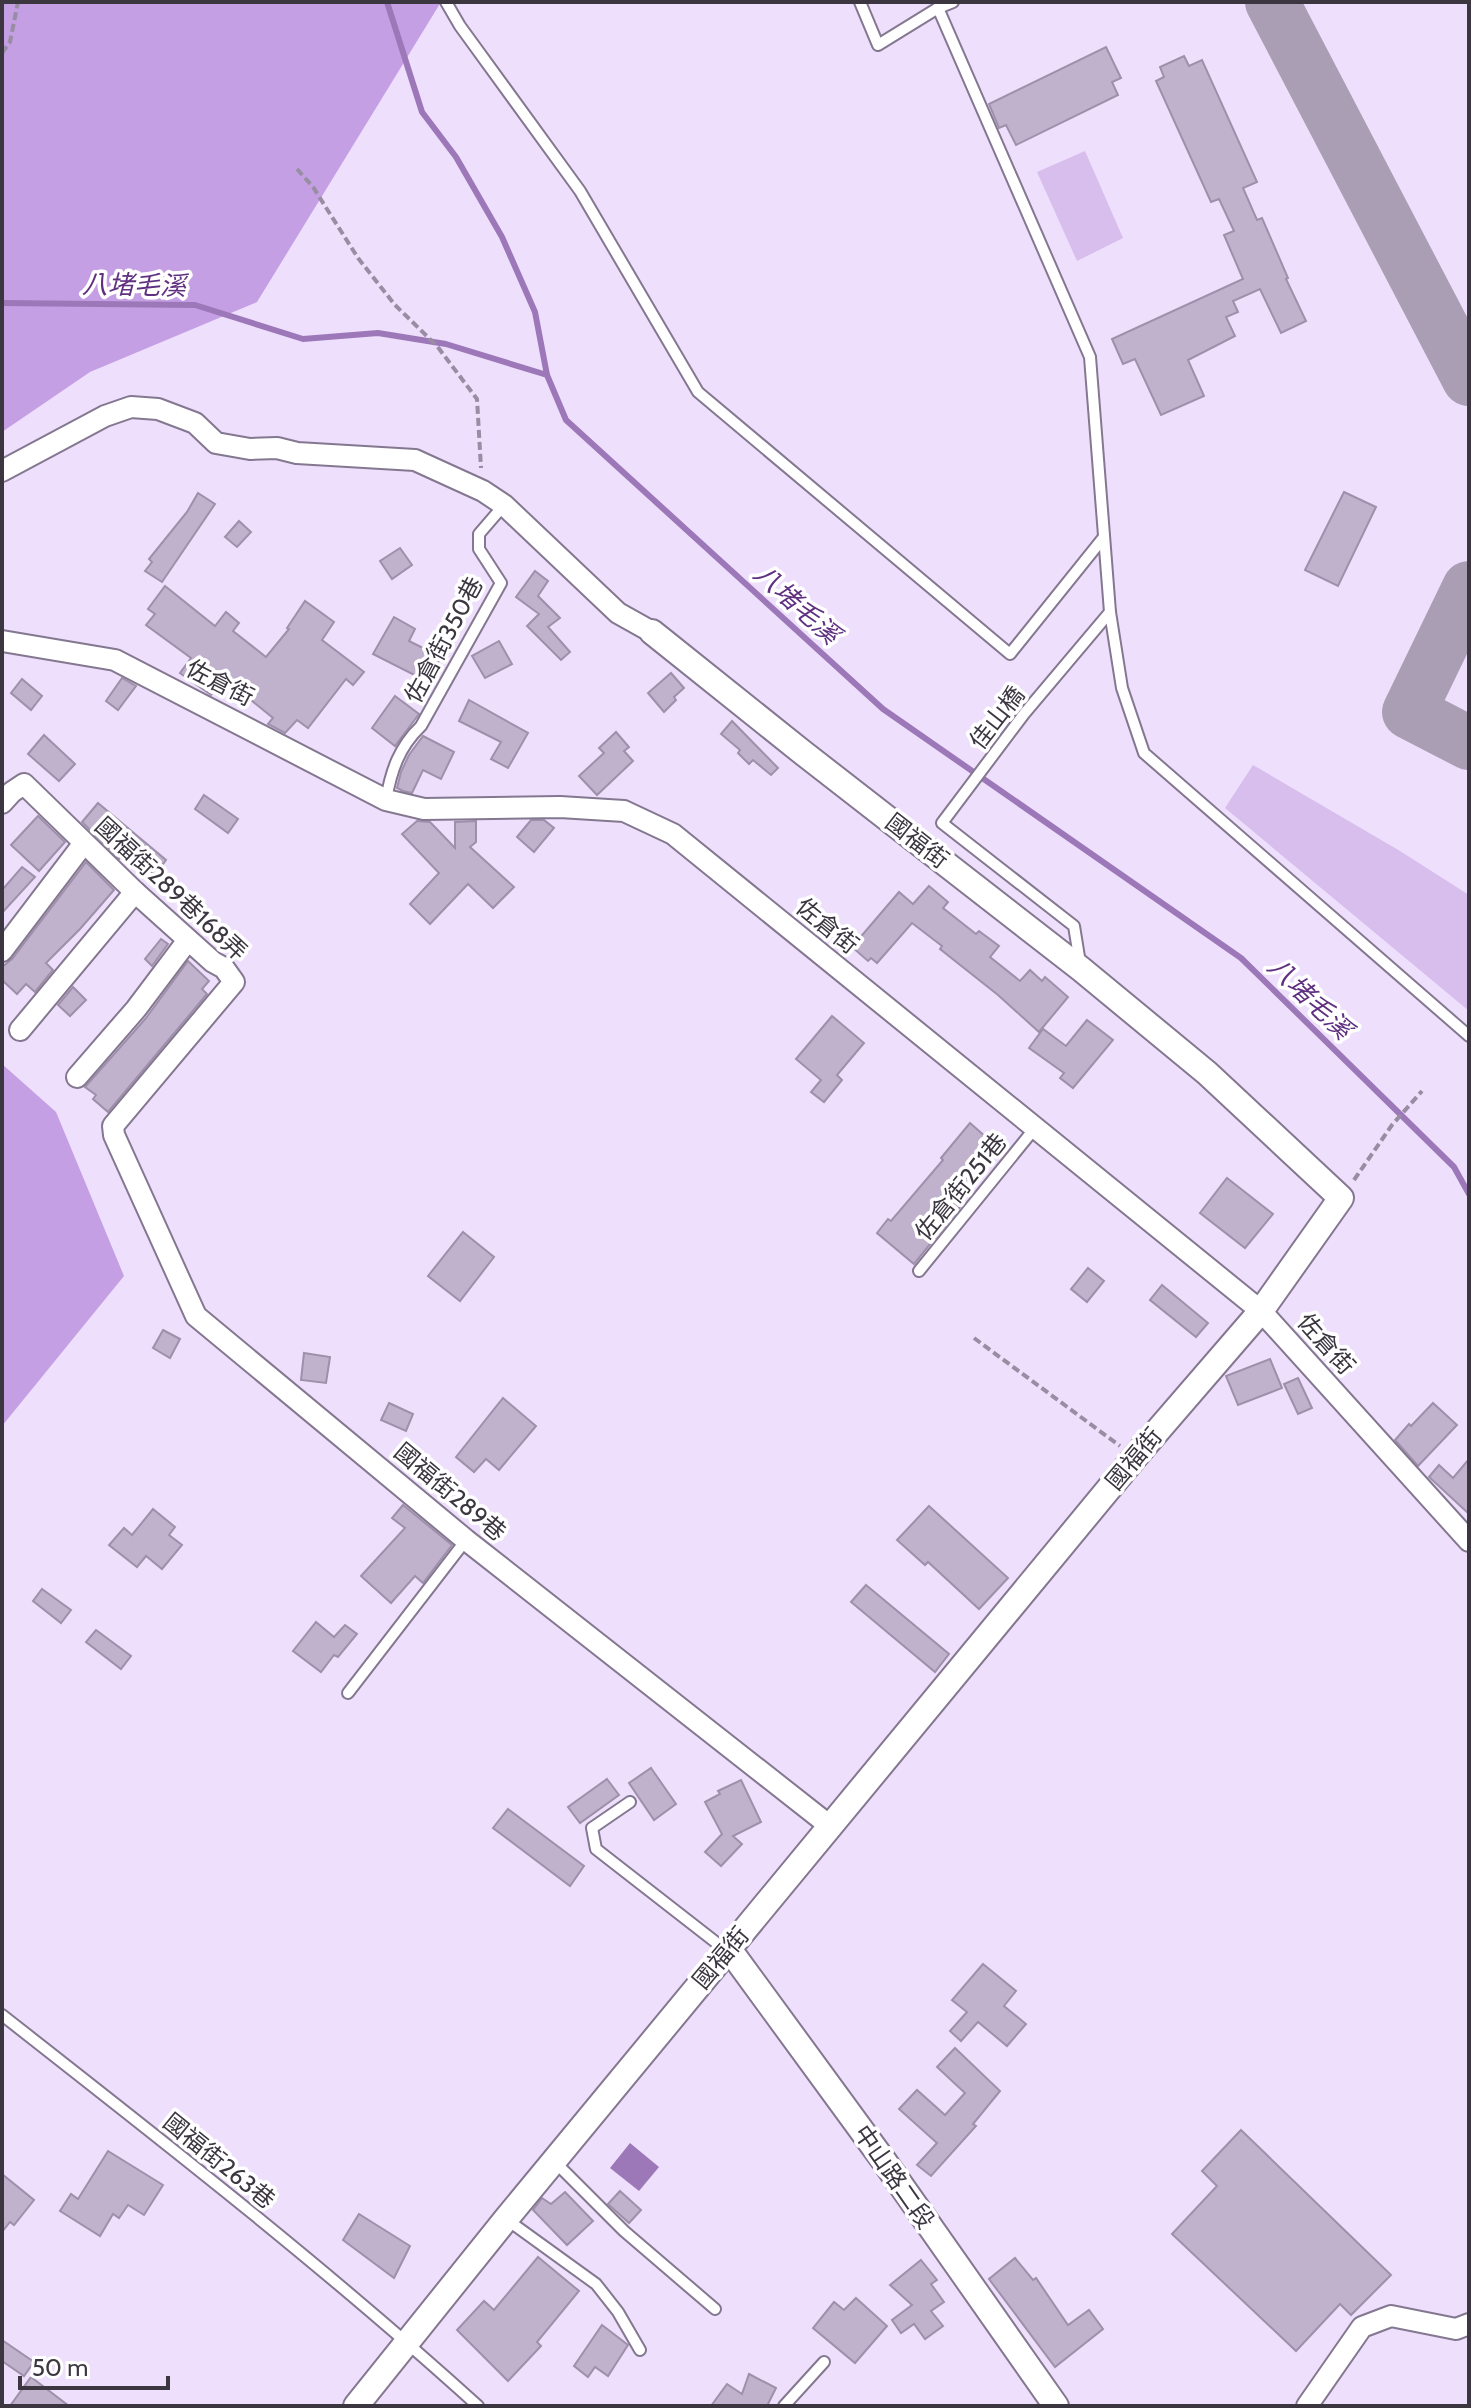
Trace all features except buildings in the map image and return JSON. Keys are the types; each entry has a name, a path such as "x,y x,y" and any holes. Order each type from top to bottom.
{"street":[{"path":"2,471 105,416 131,407 158,409 195,423 216,443 250,449 277,448 297,453 415,460 483,491 504,505 618,613 652,632"},
{"name":"國福街","path":"356,2406 830,1826 1135,1457 1261,1311 1341,1198 1207,1073 1081,969 652,632"},
{"name":"佐倉街","path":"2,641 115,660 386,800 424,809 560,807 624,811 673,834 1261,1311 1469,1541"},
{"name":"國福街289巷168弄","path":"2,803 24,784 135,892 224,968 234,982 117,1120 113,1126 114,1135"},
{"path":"2,951 84,843"},
{"path":"20,1030 135,892"},
{"path":"77,1077 136,1009 188,940"},
{"name":"國福街289巷","path":"114,1135 196,1316 466,1540 830,1826"},
{"name":"中山路二段","path":"728,1950 884,2161 1056,2406"},
{"path":"1307,2406 1362,2327 1391,2316 1456,2329 1469,2324"}],"lane":[{"path":"446,2 460,26 580,191 698,392 1010,654 1104,537"},
{"path":"860,2 878,45 953,2"},
{"path":"938,8 1090,357 1110,612 1122,688 1144,753 1469,1036"},
{"name":"佐倉街350巷","path":"386,800 391,774 400,752 409,737 421,726 501,583 479,549 479,534 504,505"},
{"name":"佳山橋","path":"1081,969 1074,926 942,823 1024,714 1110,612"},
{"name":"佐倉街251巷","path":"919,1271 1035,1128"},
{"path":"348,1693 466,1540"},
{"path":"630,1802 592,1828 596,1849 728,1950"},
{"name":"國福街263巷","path":"2,2015 194,2165 408,2342 478,2406"},
{"path":"555,2162 624,2231 715,2309"},
{"path":"506,2219 596,2284 618,2312 640,2350"},
{"path":"784,2406 824,2362"}],"path":[{"path":"2,53 10,42 18,2"},
{"path":"297,169 313,187 358,258 395,305 437,346 477,399 483,491"},
{"path":"1341,1198 1392,1125 1422,1091"},
{"path":"974,1338 1135,1457"}],"shaded area":[{"path":"2,2 441,2 257,302 90,372 2,432"},
{"path":"1085,151 1123,238 1077,261 1037,172"},
{"path":"1253,765 1469,895 1469,1011 1225,808"},
{"path":"2,1064 56,1112 124,1276 2,1426"},
{"path":"630,2143 659,2167 639,2191 610,2168"}],"waterway":[{"path":"387,2 422,112 456,157 502,237 535,312 547,375"},
{"name":"八堵毛溪","path":"2,303 195,305 303,339 378,333 446,344 547,375 566,420 883,709 1241,958 1454,1167 1469,1194"}],"taxiway":[{"path":"1272,2 1469,379"},
{"path":"1469,588 1409,712 1469,743"}]}
